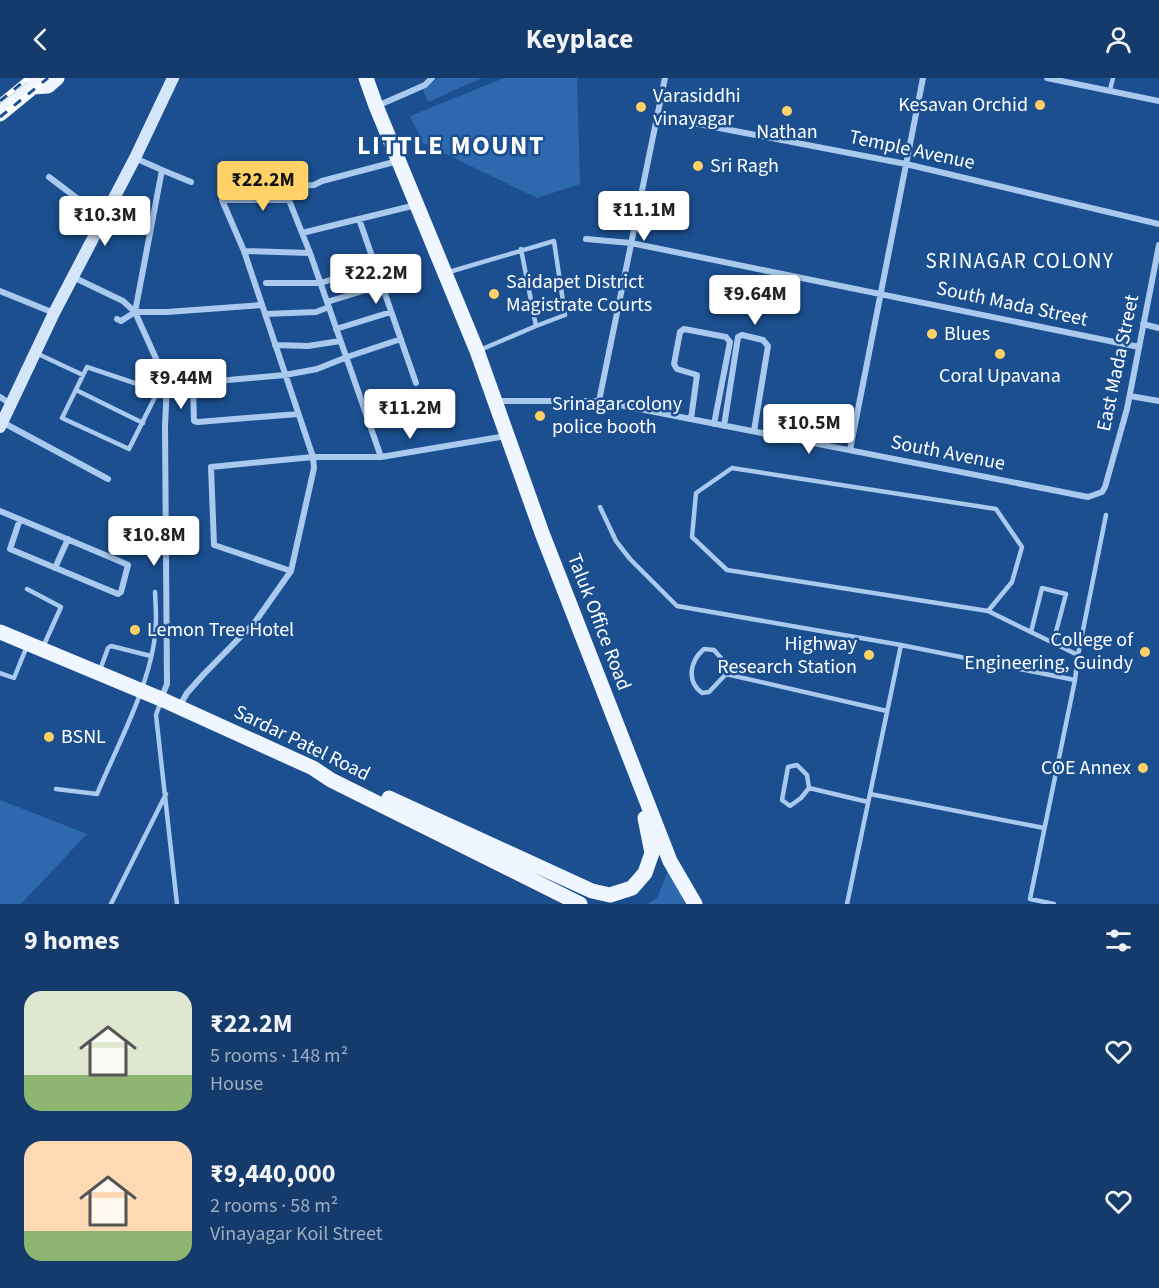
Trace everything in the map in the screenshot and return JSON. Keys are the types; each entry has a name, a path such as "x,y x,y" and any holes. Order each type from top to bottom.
{"main road":[{"path":"0,114 32,81 48,86 57,78"},
{"path":"1,424 54,313 135,158 173,78"},
{"path":"366,78 417,205"},
{"name":"Taluk Office Road","path":"417,205 477,351 542,533 670,861 695,904"},
{"name":"Sardar Patel Road","path":"0,632 141,690 313,768 331,780 580,904"},
{"path":"313,768 334,773 592,891 610,895 632,888 645,873 652,853 634,768"}],"street":[{"path":"376,106 425,85 432,78"},
{"path":"598,401 665,78"},
{"path":"850,450 922,78"},
{"path":"1047,78 1075,81 1159,101"},
{"name":"Temple Avenue","path":"657,116 906,164 1159,224"},
{"path":"135,158 191,182"},
{"path":"289,186 314,185 399,161"},
{"path":"135,312 162,170"},
{"path":"49,177 103,218"},
{"path":"179,707 187,693 255,622 291,571 314,468 313,457 244,251 222,200 289,201 310,253 381,457"},
{"path":"302,233 417,205"},
{"path":"359,219 416,383"},
{"name":"South Mada Street","path":"586,239 631,243 1139,347"},
{"name":"East Mada Street","path":"1105,487 1130,396 1159,245"},
{"path":"244,251 310,253"},
{"path":"266,283 321,284 375,265"},
{"path":"73,277 123,301 135,312 167,383 165,432 167,684 161,699"},
{"path":"265,314 316,312 328,305 382,285"},
{"path":"1152,286 1159,288"},
{"path":"0,291 54,313"},
{"path":"117,319 121,321 135,312 262,305"},
{"path":"336,329 391,312"},
{"path":"1143,324 1159,328"},
{"path":"691,419 697,375 677,369 674,364 680,332 684,329 729,339 730,342 714,424"},
{"path":"724,426 738,337 741,336 763,340 768,346 754,431"},
{"path":"298,414 194,421 193,387 195,383 285,375 317,369 401,339"},
{"path":"275,345 308,346 340,341"},
{"path":"1130,396 1159,401"},
{"path":"0,397 12,405"},
{"name":"South Avenue","path":"496,401 598,401 1088,497 1102,492 1105,487"},
{"path":"1,424 108,479"},
{"path":"291,571 214,545 211,467 313,457 381,457 508,435"},
{"path":"0,511 20,519 68,539 128,565 121,592 118,594 10,549 20,519"},
{"path":"55,568 68,539"}],"lane":[{"path":"1110,90 1113,78"},
{"path":"445,273 554,241 565,315 477,351"},
{"path":"521,249 536,326"},
{"path":"36,353 83,375"},
{"path":"87,367 158,391 129,449 62,418 76,390 87,367"},
{"path":"76,390 143,423"},
{"path":"988,610 1012,582 1022,547 996,509 732,468 696,493 692,537 727,570 988,610 1078,655"},
{"path":"600,507 616,541 630,559 677,606 901,645 1075,680"},
{"path":"1054,904 1029,902 1106,515"},
{"path":"1031,632 1042,588 1066,594 1053,643"},
{"path":"0,673 14,678 61,607 27,589"},
{"path":"56,789 97,794 141,690 152,656 157,623 155,592"},
{"path":"847,904 901,645"},
{"path":"99,673 108,648 111,646 152,656"},
{"path":"704,649 714,650 721,658 726,674 709,692 702,693 695,688 692,677 692,666 696,656 704,649"},
{"path":"726,674 887,711"},
{"path":"161,699 156,715 177,904"},
{"path":"797,765 807,775 809,788 790,806 782,800 788,766 797,765"},
{"path":"809,788 868,802"},
{"path":"111,904 166,794"},
{"path":"870,794 1044,828"}],"shaded area":[{"path":"438,78 482,78 428,102 423,90"},
{"path":"504,78 577,78 580,184 537,198 423,143 410,116"},
{"path":"0,800 87,834 21,904 0,904"},
{"path":"668,870 673,872 685,904 647,904 657,898"}],"railway":[{"path":"0,101 28,78"},
{"path":"0,117 48,78"}],"place":[{"name":"Kesavan Orchid","path":"1040,105"},
{"name":"Varasiddhi vinayagar","path":"641,107"},
{"name":"Nathan","path":"787,111"},
{"name":"Sri Ragh","path":"698,166"},
{"name":"Saidapet District Magistrate Courts","path":"494,294"},
{"name":"Blues","path":"932,334"},
{"name":"Coral Upavana","path":"1000,354"},
{"name":"Srinagar colony police booth","path":"540,416"},
{"name":"Lemon Tree Hotel","path":"135,630"},
{"name":"College of Engineering, Guindy","path":"1145,652"},
{"name":"Highway Research Station","path":"869,655"},
{"name":"BSNL","path":"49,737"},
{"name":"COE Annex","path":"1143,768"}],"district":[{"name":"LITTLE MOUNT","path":"451,145"},
{"name":"SRINAGAR COLONY","path":"1020,261"}]}
